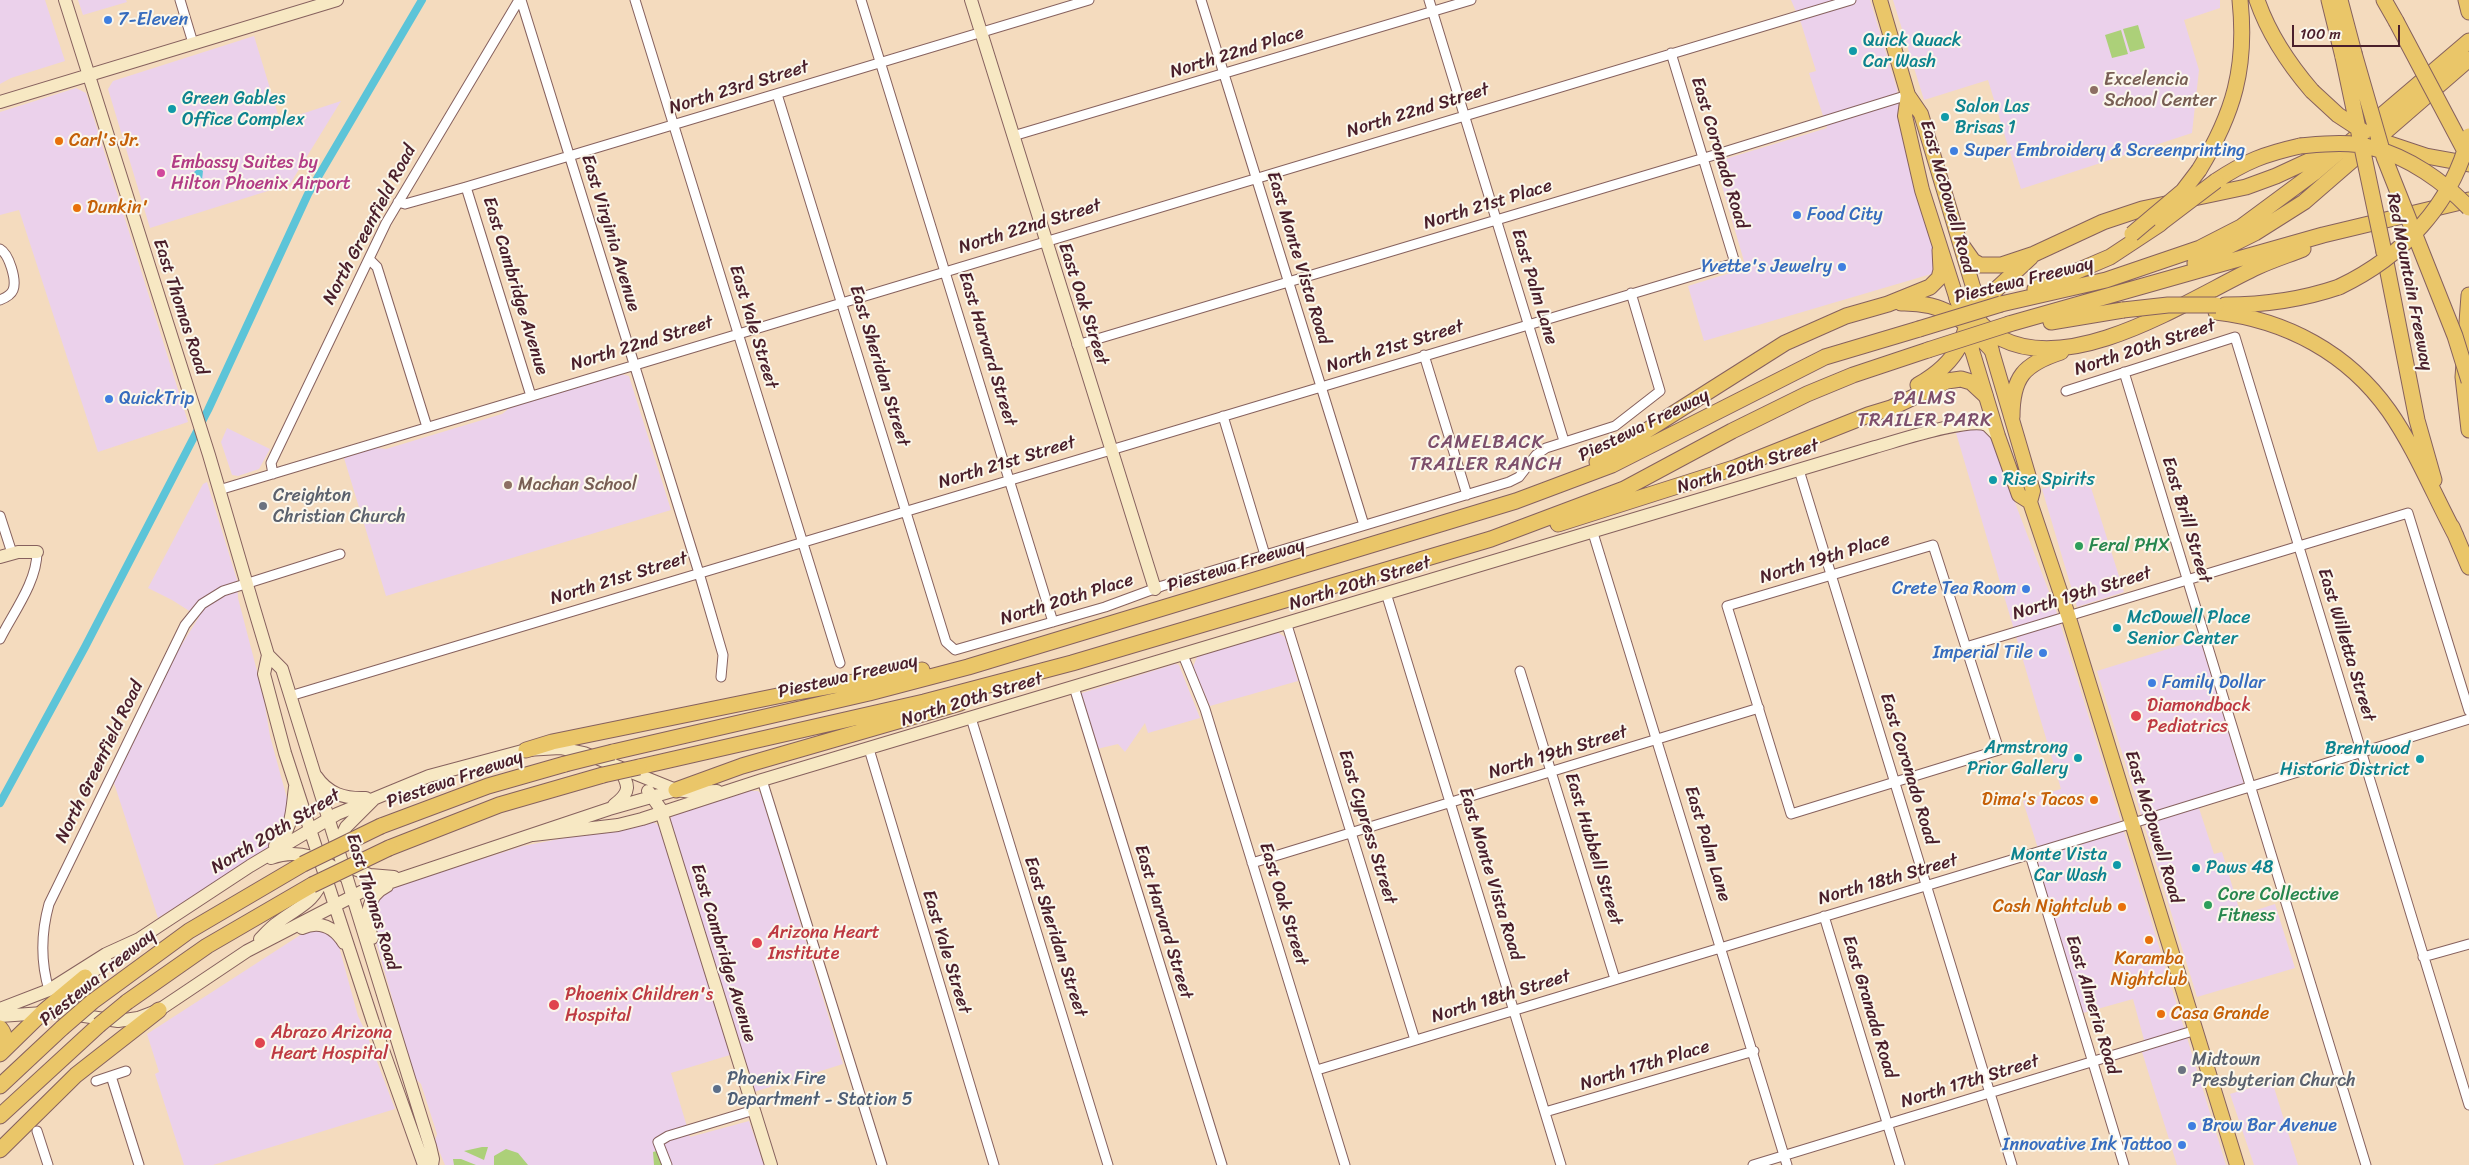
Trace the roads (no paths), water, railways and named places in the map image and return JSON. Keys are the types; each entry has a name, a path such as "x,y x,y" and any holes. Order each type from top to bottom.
{"highway":[{"path":"2062,278 2132,234 2183,191 2199,170 2228,117 2237,83 2242,48 2240,0"},
{"path":"2257,0 2268,29 2281,51 2312,91 2338,114 2367,134 2390,144 2426,156 2467,162"},
{"name":"Red Mountain Freeway","path":"2329,0 2352,54 2384,252 2417,420 2438,491 2469,567"},
{"path":"2340,0 2352,54 2384,157 2455,336 2469,381"},
{"path":"2347,0 2352,54 2469,358"},
{"path":"2386,0 2467,162"},
{"path":"2466,0 2469,12"},
{"name":"Piestewa Freeway","path":"0,1086 92,1002 189,931 292,870 382,826 488,786 565,764 869,693 968,667 1476,514 1553,489 1612,465 1812,363 2001,304 2106,280 2200,248 2241,227 2268,208 2394,106 2448,57 2469,41"},
{"path":"2394,106 2469,50"},
{"path":"2099,306 2208,258 2254,233 2304,202 2469,59"},
{"path":"1961,244 1973,261 1989,267 2034,254 2103,222 2142,209 2246,187 2316,159 2360,134"},
{"path":"2123,311 2168,305 2274,303 2316,295 2363,275 2393,254 2430,216 2457,173 2469,136"},
{"path":"2001,304 2110,257 2160,224 2216,181 2242,164 2272,152 2300,146 2323,144 2373,148 2407,162 2430,175 2453,192 2469,208"},
{"name":"Piestewa Freeway","path":"0,1116 99,1025 127,1002 207,946 302,890 389,848 499,805 603,775 924,702 1072,662 1491,539 1624,489 1732,431 1807,394 1854,375 2009,324 2048,323 2365,224 2469,200"},
{"path":"2012,417 2013,392 2025,370 2049,356 2141,326 2258,267 2365,224"},
{"path":"1553,489 1635,440 1714,386 1785,343 1846,316 1923,292 1934,283 1941,270 1940,250"},
{"path":"1868,415 1941,370 1960,346 1988,296 2034,254"},
{"path":"1971,348 1974,290"},
{"path":"2469,295 2463,377 2469,430"},
{"path":"1957,299 1991,349"},
{"path":"1888,304 1909,302 1930,305 1973,322 2002,338 2026,347 2057,348 2086,343"},
{"path":"2099,306 2123,311 2216,312 2262,320 2303,336 2350,369 2369,386 2389,410 2406,437 2456,536"},
{"path":"1491,539 1571,521 1737,467 1868,415 1892,408 1936,385 1955,380 1972,382 1985,395"},
{"path":"526,750 552,742 723,707 916,671 1014,646 1064,637"},
{"path":"676,790 742,766 1025,683 1072,662"},
{"path":"0,1054 43,1012 85,977"},
{"path":"0,1150 76,1075 159,1010"},
{"path":"0,1028 5,1037 4,1046 0,1054"}],"main road":[{"name":"East Thomas Road","path":"65,0 204,439 247,583 268,655 264,674 310,829 315,842 344,876 430,1146 433,1159 432,1165"},
{"path":"0,102 337,0"},
{"name":"East Oak Street","path":"971,0 1155,589"},
{"name":"East McDowell Road","path":"1880,0 1908,95 1921,114 1974,290"},
{"name":"East McDowell Road","path":"1908,95 1905,116 1922,190 1957,299"},
{"name":"East McDowell Road","path":"1971,348 1998,436 2019,495 2030,502"},
{"name":"East McDowell Road","path":"1991,349 2033,490 2030,502 2068,616 2236,1165"},
{"name":"North 20th Street","path":"533,835 618,825 661,814 762,780 1287,625 1386,593 1799,470 1954,426 1984,423 1998,436"},
{"path":"6,555 37,552"},
{"name":"East Thomas Road","path":"268,655 282,668 312,766 327,819 335,905 424,1165"},
{"name":"North 20th Street","path":"0,1009 49,990 106,954 139,939 250,866 327,819 376,797 455,768 526,750 566,748 584,753 676,790 692,792 730,791"},
{"path":"312,766 320,781 337,795 352,798 376,797"},
{"path":"609,809 627,792 626,781 619,768"},
{"name":"East Cambridge Avenue","path":"619,768 643,784 657,802 770,1165"},
{"path":"250,866 278,843 287,831 296,784"},
{"path":"661,814 667,809 676,790"},
{"name":"North 20th Street","path":"0,1016 43,1012 75,1014 118,1021 129,1020 159,1010 247,951 351,897 609,809 676,790"},
{"path":"247,951 278,922 310,900 319,889 346,827 376,797"},
{"path":"250,866 285,854 330,860 361,873 382,877 411,875"},
{"path":"388,1013 388,989 370,929 368,911 377,893 411,875"},
{"path":"247,951 316,924 334,931 351,954"},
{"path":"75,1014 72,997 83,986 85,977 139,939"}],"street":[{"path":"180,0 194,43"},
{"name":"East Virginia Avenue","path":"520,0 699,572 723,655 721,677"},
{"name":"North Greenfield Road","path":"273,474 271,463 369,258 398,202 520,0"},
{"name":"East Yale Street","path":"635,0 840,663"},
{"name":"East Harvard Street","path":"861,0 1053,622"},
{"name":"North 23rd Street","path":"398,202 405,204 466,187 1090,0"},
{"name":"East Monte Vista Road","path":"1201,0 1364,525"},
{"name":"East Palm Lane","path":"1429,0 1564,441"},
{"name":"North 22nd Place","path":"1013,136 1471,0"},
{"name":"North 22nd Street","path":"219,490 1851,0"},
{"name":"East Coronado Road","path":"1671,53 1735,263"},
{"name":"East Sheridan Street","path":"777,94 907,510 946,642 950,648"},
{"name":"North 21st Place","path":"1077,344 1703,159 1908,95"},
{"name":"East Cambridge Avenue","path":"466,187 531,396"},
{"path":"0,249 5,252 14,279 14,289 11,294 0,300"},
{"path":"369,258 377,267 427,427"},
{"name":"North 21st Street","path":"290,696 1735,263"},
{"name":"North 20th Place","path":"950,648 962,650 1105,607 1155,589 1510,482 1519,476 1536,455 1546,448 1615,426 1658,395 1660,391 1632,293"},
{"name":"North 20th Street","path":"2066,392 2124,372 2236,338"},
{"name":"East Willetta Street","path":"2236,338 2469,1105"},
{"path":"1424,355 1467,494"},
{"name":"East Brill Street","path":"2124,372 2366,1165"},
{"path":"1223,416 1266,555"},
{"name":"East Coronado Road","path":"1799,470 2012,1165"},
{"name":"North 19th Street","path":"1966,647 2408,513 2469,711"},
{"path":"0,516 6,555"},
{"name":"East Palm Lane","path":"1593,532 1788,1165"},
{"name":"North 19th Place","path":"1759,708 1727,606 1831,575 1933,545 1966,647"},
{"path":"0,638 37,564 37,552"},
{"path":"247,583 340,554"},
{"name":"North Greenfield Road","path":"49,990 44,974 42,954 43,927 49,904 122,753 185,624 193,613 214,596 247,583"},
{"name":"East Monte Vista Road","path":"1386,593 1561,1165"},
{"name":"East Cypress Street","path":"1287,625 1416,1040"},
{"path":"1759,708 1791,814 1999,750 1966,647"},
{"name":"East Oak Street","path":"1183,655 1205,709 1345,1165"},
{"name":"East Hubbell Street","path":"1520,671 1615,979"},
{"name":"East Harvard Street","path":"1074,687 1222,1165"},
{"name":"North 19th Street","path":"1252,863 1759,708"},
{"name":"East Sheridan Street","path":"970,718 1108,1165"},
{"name":"North 18th Street","path":"1317,1070 2030,855 2469,719"},
{"name":"East Yale Street","path":"869,748 994,1165"},
{"path":"762,780 882,1165"},
{"name":"East Almeria Road","path":"2030,855 2124,1165"},
{"name":"East Granada Road","path":"1824,916 1900,1165"},
{"path":"2424,957 2469,944"},
{"name":"North 17th Street","path":"1754,1165 2196,1030"},
{"name":"North 17th Place","path":"1545,1112 1754,1050"},
{"path":"96,1081 126,1071"},
{"path":"111,1076 139,1165"},
{"path":"667,1165 658,1142 668,1136 754,1110"},
{"path":"37,1131 48,1165"}],"water":[{"path":"199,168 203,171 202,180 193,186 190,181 194,172"}],"waterway":[{"path":"0,803 85,647 208,410 308,194 422,0"}],"place":[{"name":"7-Eleven","path":"108,20"},
{"name":"Quick Quack Car Wash","path":"1853,51"},
{"name":"Excelencia School Center","path":"2094,90"},
{"name":"Green Gables Office Complex","path":"172,109"},
{"name":"Salon Las Brisas 1","path":"1945,117"},
{"name":"Carl's Jr.","path":"59,141"},
{"name":"Super Embroidery & Screenprinting","path":"1954,151"},
{"name":"Embassy Suites by Hilton Phoenix Airport","path":"161,173"},
{"name":"Dunkin'","path":"77,208"},
{"name":"Food City","path":"1797,215"},
{"name":"Yvette's Jewelry","path":"1842,267"},
{"name":"QuickTrip","path":"109,399"},
{"name":"Rise Spirits","path":"1993,480"},
{"name":"Machan School","path":"508,485"},
{"name":"Creighton Christian Church","path":"263,506"},
{"name":"Feral PHX","path":"2079,546"},
{"name":"Crete Tea Room","path":"2026,589"},
{"name":"McDowell Place Senior Center","path":"2117,628"},
{"name":"Imperial Tile","path":"2043,653"},
{"name":"Family Dollar","path":"2152,683"},
{"name":"Diamondback Pediatrics","path":"2136,716"},
{"name":"Armstrong Prior Gallery","path":"2078,758"},
{"name":"Brentwood Historic District","path":"2420,759"},
{"name":"Dima's Tacos","path":"2094,800"},
{"name":"Monte Vista Car Wash","path":"2117,865"},
{"name":"Paws 48","path":"2196,868"},
{"name":"Core Collective Fitness","path":"2208,905"},
{"name":"Cash Nightclub","path":"2122,907"},
{"name":"Karamba Nightclub","path":"2149,940"},
{"name":"Arizona Heart Institute","path":"757,943"},
{"name":"Phoenix Children's Hospital","path":"554,1005"},
{"name":"Casa Grande","path":"2161,1014"},
{"name":"Abrazo Arizona Heart Hospital","path":"260,1043"},
{"name":"Midtown Presbyterian Church","path":"2182,1070"},
{"name":"Phoenix Fire Department - Station 5","path":"717,1089"},
{"name":"Brow Bar Avenue","path":"2192,1126"},
{"name":"Innovative Ink Tattoo","path":"2182,1145"}],"district":[{"name":"PALMS TRAILER PARK","path":"1925,410"},
{"name":"CAMELBACK TRAILER RANCH","path":"1486,454"}]}
